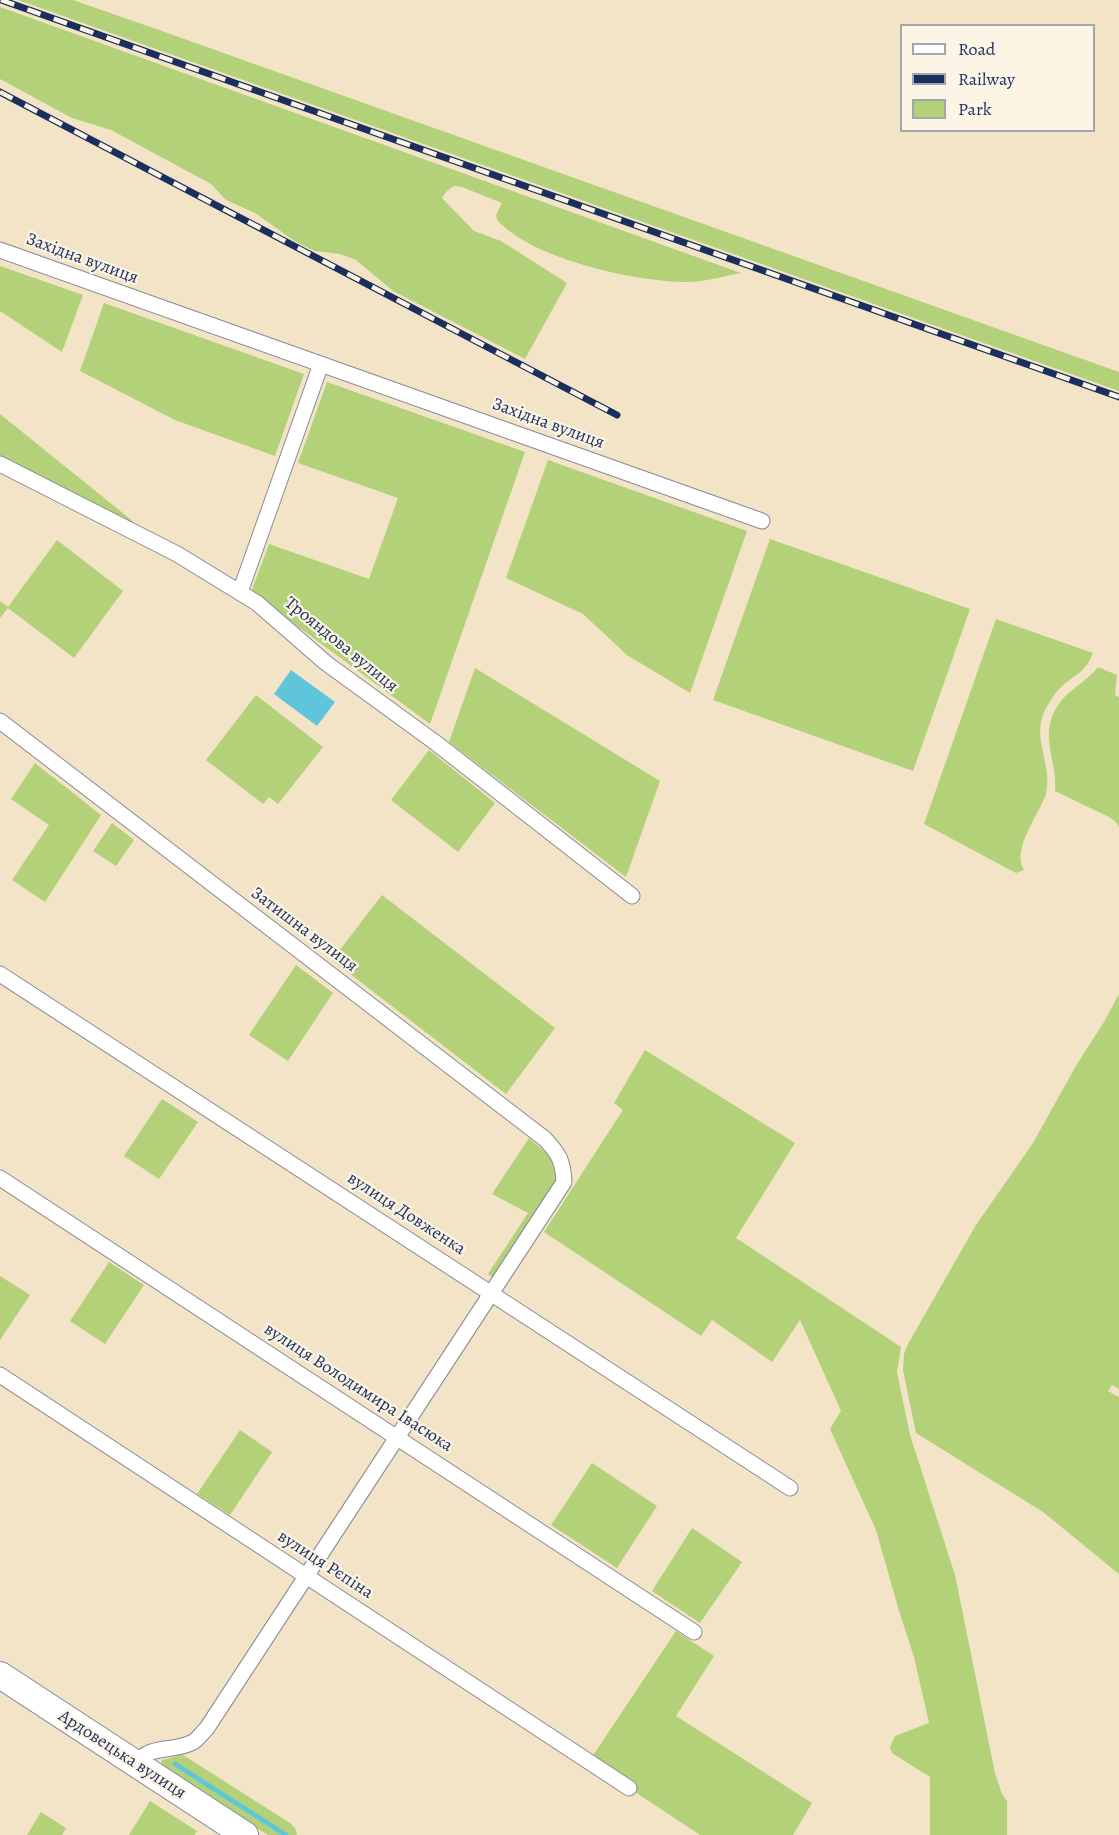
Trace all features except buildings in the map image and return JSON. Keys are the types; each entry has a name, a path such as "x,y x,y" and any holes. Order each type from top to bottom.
{"highway":[{"name":"Ардовецька вулиця","path":"3,1683 245,1835"}],"street":[{"name":"Західна вулиця","path":"0,250 762,521"},
{"path":"240,592 321,364"},
{"name":"Трояндова вулиця","path":"0,464 177,554 240,592 271,614 326,663 436,743 632,896"},
{"name":"Затишна вулиця","path":"0,721 545,1139 557,1152 561,1161 564,1182 492,1293"},
{"name":"вулиця Довженка","path":"0,974 790,1488"},
{"name":"вулиця Володимира Івасюка","path":"0,1178 694,1632"},
{"path":"135,1764 147,1753 194,1742 200,1736 492,1293"},
{"name":"вулиця Рєпіна","path":"0,1375 629,1788"}],"green space":[{"path":"18,0 73,0 159,30 1119,372 1119,391"},
{"path":"0,7 741,273 687,282 641,278 586,266 559,257 513,234 497,220 496,215 502,203 454,186 442,198 474,231 501,241 567,283 525,359 393,291 356,260 340,254 315,251 296,242 255,213 226,200 211,184 111,130 72,118 0,79"},
{"path":"0,266 83,295 62,352 0,311"},
{"path":"104,303 304,374 275,456 175,420 80,371"},
{"path":"327,382 525,452 430,724 251,592 269,544 369,579 398,498 298,463"},
{"path":"0,414 129,518 139,527 0,456"},
{"path":"548,460 747,531 690,693 627,655 583,614 506,578"},
{"path":"770,539 970,609 913,771 713,700"},
{"path":"57,540 123,591 74,658 8,608 0,618 0,601 8,607"},
{"path":"996,619 1093,653 1086,666 1059,689 1044,712 1040,733 1047,773 1046,794 1023,842 1021,862 1024,870 1016,873 924,824"},
{"path":"1098,667 1117,675 1115,695 1119,697 1119,827 1109,817 1055,791 1049,735 1050,724 1065,696"},
{"path":"475,668 660,781 626,877 449,742"},
{"path":"256,695 323,747 278,804 269,797 263,804 206,760"},
{"path":"429,750 495,803 458,852 391,800"},
{"path":"35,763 101,815 45,902 12,880 49,825 11,799"},
{"path":"112,823 134,840 116,866 93,851"},
{"path":"382,895 555,1028 506,1094 332,960"},
{"path":"296,965 333,993 288,1061 249,1035"},
{"path":"1119,994 1119,1389 1112,1385 1108,1391 1119,1397 1119,1574 1043,1512 916,1433 903,1370 904,1354 908,1344 976,1225 1033,1143"},
{"path":"645,1050 795,1143 736,1238 901,1347 897,1372 910,1435 955,1575 995,1773 1002,1794 1007,1801 1007,1835 930,1835 930,1777 892,1753 890,1747 895,1736 929,1723 914,1657 876,1530 830,1429 841,1411 800,1320 772,1362 712,1320 701,1336 544,1232 623,1110 614,1103"},
{"path":"162,1099 198,1122 159,1179 124,1156"},
{"path":"529,1138 549,1156 556,1174 556,1182 494,1279 488,1274 528,1213 492,1194"},
{"path":"109,1262 144,1285 105,1344 70,1321"},
{"path":"0,1276 30,1295 0,1340"},
{"path":"240,1430 272,1452 230,1515 197,1494"},
{"path":"592,1463 657,1506 617,1568 551,1525"},
{"path":"692,1528 742,1562 700,1623 652,1591"},
{"path":"676,1631 714,1656 676,1716 812,1803 793,1835 700,1835 629,1788 592,1757"},
{"path":"183,1755 290,1823 297,1835 268,1835 167,1771 161,1763 162,1760"},
{"path":"150,1801 197,1831 194,1835 129,1835"},
{"path":"41,1812 66,1828 62,1835 27,1835"}],"water":[{"path":"291,670 335,702 317,726 274,694"}],"waterway":[{"path":"175,1764 286,1835"}],"railway":[{"path":"1,0 1119,397"},
{"path":"0,92 617,415"}]}
